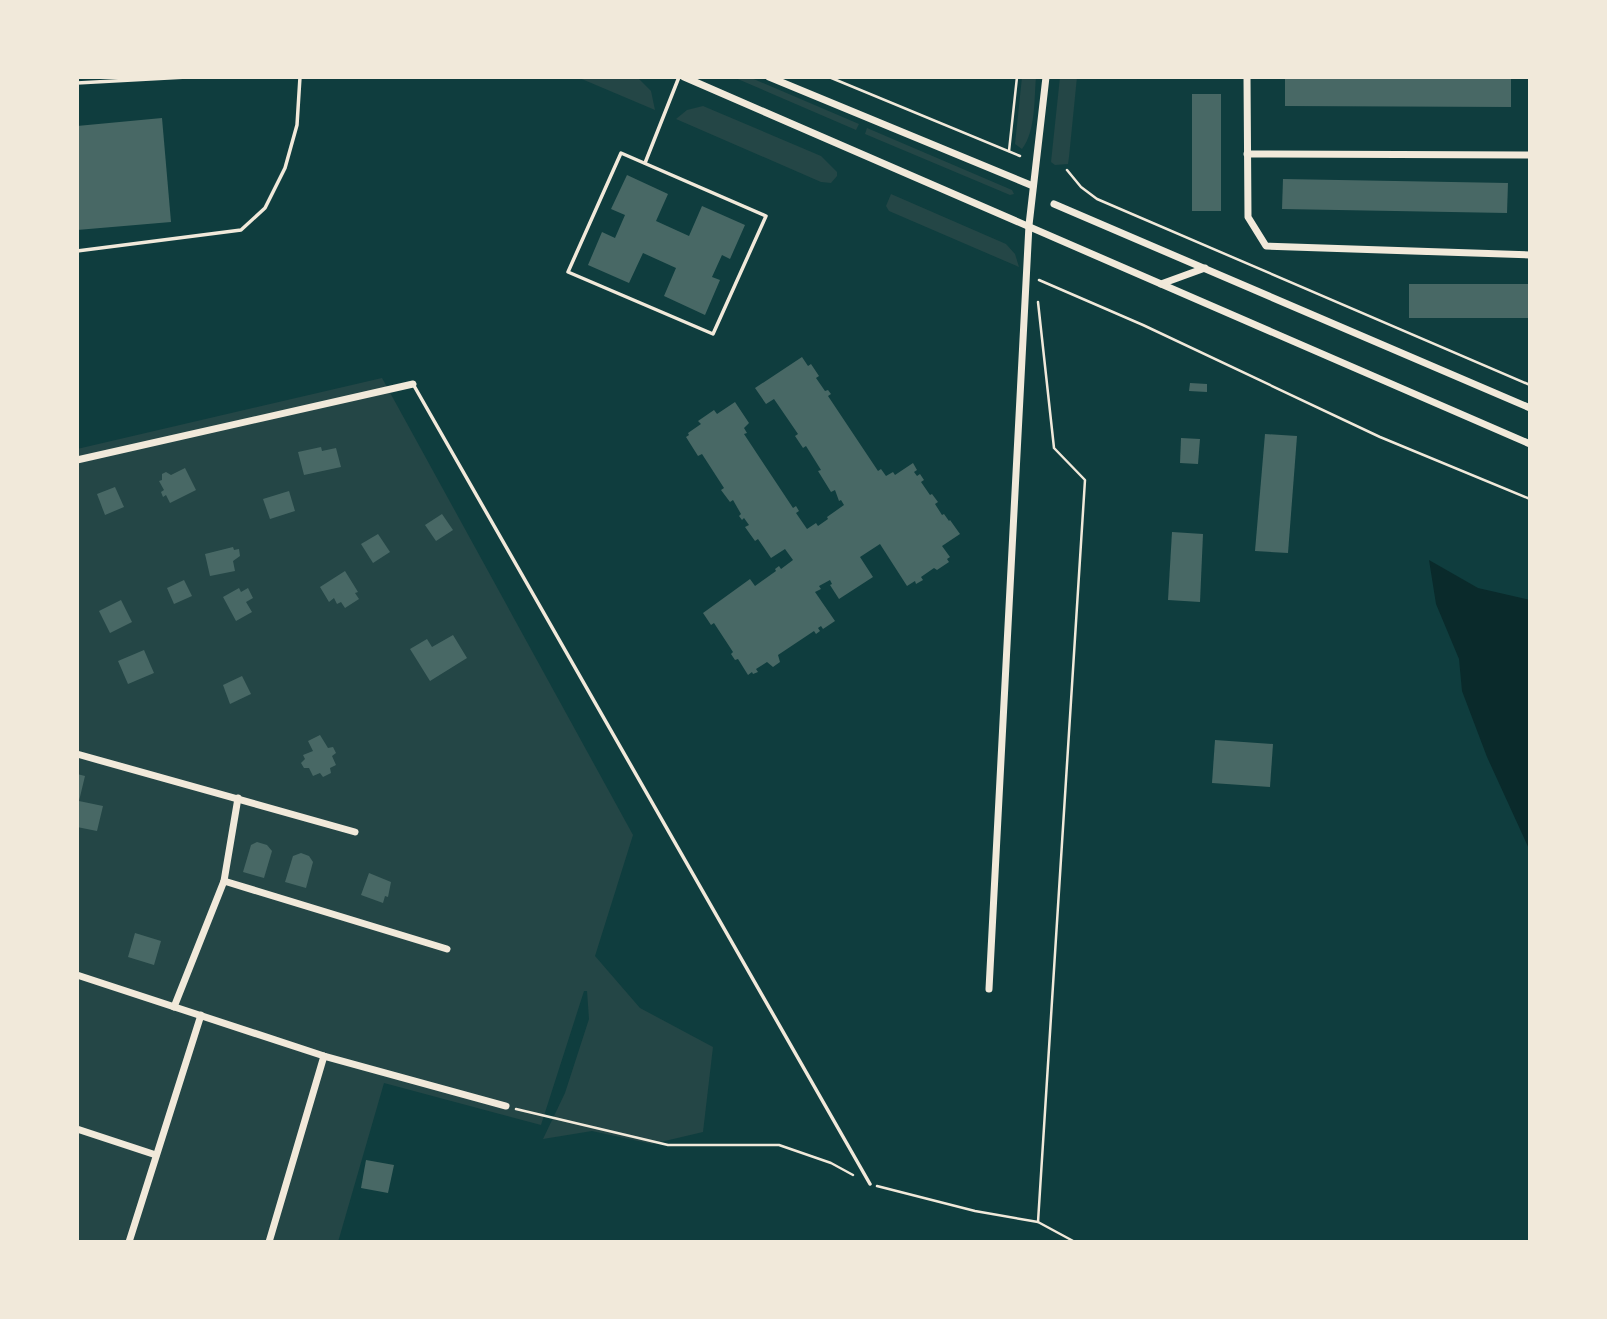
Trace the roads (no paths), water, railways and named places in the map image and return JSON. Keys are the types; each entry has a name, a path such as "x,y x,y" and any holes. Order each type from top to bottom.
{"street":[{"path":"682,77 1530,444"},
{"path":"769,77 1033,186"},
{"path":"989,989 1029,225 1045,77"},
{"path":"1247,77 1248,217 1266,246 1530,255"},
{"path":"1247,155 1530,155"},
{"path":"1054,204 1530,408"},
{"path":"1161,284 1205,267"},
{"path":"77,460 413,384"},
{"path":"77,754 355,832"},
{"path":"174,1007 223,881 238,798"},
{"path":"223,881 447,949"},
{"path":"77,975 324,1056 506,1106"},
{"path":"128,1242 201,1016"},
{"path":"269,1242 324,1056"},
{"path":"77,1129 156,1155"}],"lane":[{"path":"77,83 187,77"},
{"path":"77,251 242,230 265,208 285,168 297,125 300,77"},
{"path":"645,163 682,77"},
{"path":"621,153 645,163 766,216 713,334 568,272 621,153"},
{"path":"413,384 870,1184"}]}
